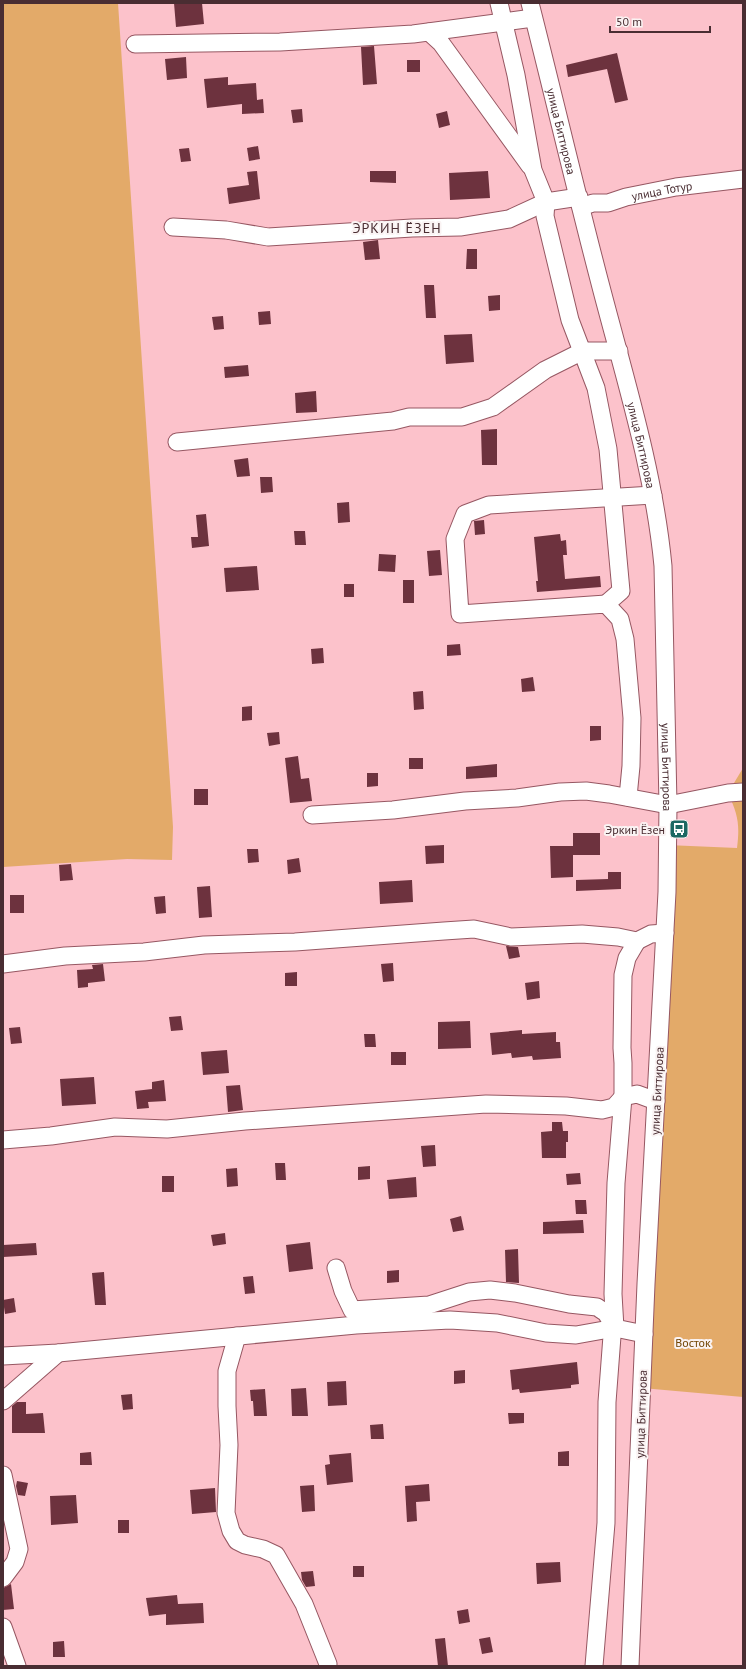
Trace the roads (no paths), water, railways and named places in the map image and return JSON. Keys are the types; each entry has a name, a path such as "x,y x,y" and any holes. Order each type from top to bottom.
{"street":[{"path":"499,3 516,75 532,170"},
{"path":"135,44 280,42 429,32 503,21 531,11"},
{"name":"улица Биттирова","path":"531,11 619,351 653,495 661,546 664,590 668,806 665,933 644,1334 630,1666"},
{"path":"429,32 441,43 480,99 512,140 532,170 546,202 545,216 570,320 596,388 608,449 612,497 621,591 606,604 460,614 455,539 464,514 489,505 612,497 653,495"},
{"name":"улица Тотур","path":"173,227 226,230 268,237 412,228 460,227 509,219 546,202 608,203 626,197 676,187 743,179"},
{"path":"177,442 393,421 409,417 462,417 493,407 545,370 582,352 619,351"},
{"path":"606,604 620,619 624,639 632,718 631,766 628,797"},
{"path":"312,815 393,810 466,801 517,798 560,792 586,791 628,797 668,806 735,793"},
{"path":"3,964 65,956 144,952 204,945 295,942 474,929 511,937 582,934 618,937 637,941"},
{"path":"594,1666 606,1524 607,1402 612,1336 615,1328 613,1294 616,1183 623,1097 623,975 627,958 637,941 651,934 665,933"},
{"path":"3,1140 51,1136 115,1127 167,1129 245,1121 486,1104 566,1106 602,1110 614,1107 623,1097 637,1094 656,1101"},
{"path":"336,1268 342,1290 352,1310 429,1305 469,1292 490,1290 515,1293 569,1304 597,1307 606,1312 615,1328"},
{"path":"3,1356 58,1353 356,1325 450,1320 497,1323 546,1333 576,1335 615,1328 644,1334"},
{"path":"237,1336 227,1371 229,1445 226,1512 231,1531 237,1541 245,1545 263,1549 276,1555 304,1604 328,1664"},
{"path":"3,1401 58,1353"},
{"path":"3,1475 19,1549 15,1562 3,1578"},
{"path":"3,1627 17,1666"}],"place":[{"name":"Эркин Ёзен","path":"679,829"}],"district":[{"name":"ЭРКИН ЁЗЕН","path":"397,228"}],"park label":[{"name":"Восток","path":"693,1342"}]}
